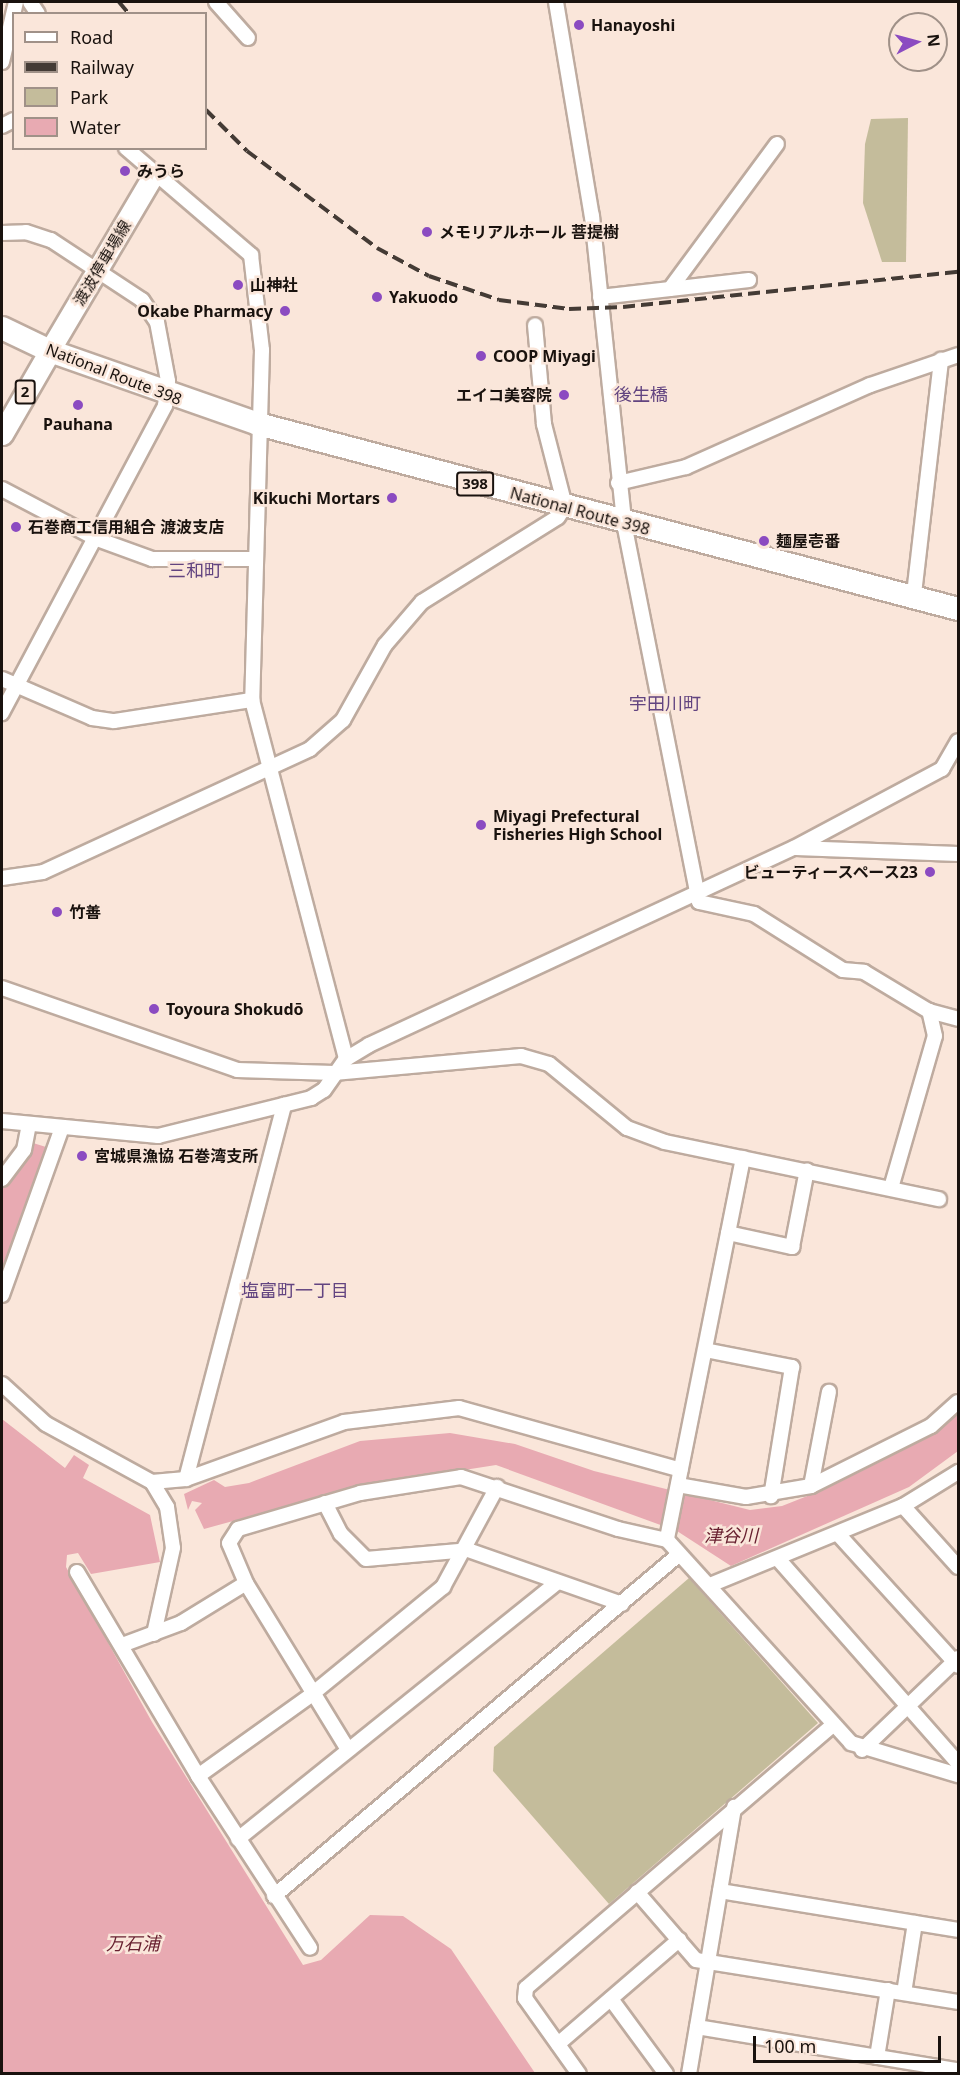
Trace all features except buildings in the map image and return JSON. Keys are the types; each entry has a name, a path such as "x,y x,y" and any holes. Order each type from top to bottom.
{"highway":[{"name":"National Route 398","path":"2,328 50,351 168,395 258,424 624,523 914,594 958,609"}],"main road":[{"name":"渡波停車場線","path":"50,351 154,175"},
{"name":"2","path":"2,434 50,351"}],"street":[{"path":"216,2 248,38"},
{"path":"556,2 600,297 624,523 699,902 754,914 843,970 864,972 929,1011 958,1019"},
{"path":"2,62 12,19"},
{"path":"670,289 777,144"},
{"path":"128,150 154,175 251,255 262,350 258,424 252,700 268,770 346,1059"},
{"path":"2,233 26,232 51,240 99,268 142,300 157,322 168,395 97,539 2,713"},
{"path":"600,297 749,280"},
{"path":"2,878 43,872 268,770 310,748 343,720 385,645 422,602 558,517 566,506 544,424 535,325"},
{"path":"618,483 686,467 778,422 958,355"},
{"path":"914,594 941,360"},
{"path":"2,489 97,539 171,561 256,559"},
{"path":"2,679 92,718 114,721 252,700"},
{"path":"2,1121 61,1130 158,1136 317,1095 346,1059 696,892 794,848 942,769 955,755 958,741"},
{"path":"794,848 958,854"},
{"path":"2,988 226,1068 334,1073 521,1056 549,1064 627,1128 665,1142 939,1199"},
{"path":"891,1188 935,1036 929,1011"},
{"path":"186,1479 284,1105"},
{"path":"2,1179 24,1150 29,1125"},
{"path":"2,1295 61,1130"},
{"path":"744,1158 668,1535 677,1556 710,1585 832,1726 862,1750 958,1775"},
{"path":"729,1233 792,1247 807,1170"},
{"path":"705,1350 792,1367 771,1496"},
{"path":"2,1384 46,1424 152,1482 167,1507 173,1548 154,1634"},
{"path":"810,1486 829,1392"},
{"path":"677,1489 771,1496 810,1486 932,1426 958,1402"},
{"path":"152,1482 186,1479 344,1422 459,1408 681,1470"},
{"path":"710,1585 779,1560 903,1506 958,1473"},
{"path":"347,1748 311,1695 246,1583 231,1534 325,1503 461,1477 497,1487 618,1529 668,1535"},
{"path":"198,1776 311,1695 444,1587 468,1550 497,1487"},
{"path":"325,1503 341,1534 366,1559 468,1550 556,1583 622,1604"},
{"path":"903,1506 958,1567"},
{"path":"838,1534 957,1662 909,1704 862,1750"},
{"path":"274,1896 677,1556"},
{"path":"779,1560 909,1704 958,1763"},
{"path":"77,1572 123,1645 198,1776 310,1948"},
{"path":"123,1645 154,1634 246,1583"},
{"path":"238,1839 347,1748 556,1583"},
{"path":"579,2073 523,1992 734,1807 832,1726"},
{"path":"689,2073 734,1807"},
{"path":"720,1891 958,1930"},
{"path":"637,1892 696,1960 958,2002"},
{"path":"904,1993 915,1923"},
{"path":"558,2044 679,1940"},
{"path":"877,2057 888,1990"},
{"path":"611,1999 666,2073"},
{"path":"697,2027 958,2070"},
{"path":"891,2073 893,2059"}],"green space":[{"path":"908,118 906,262 882,262 863,203 865,144 871,119"},
{"path":"689,1578 818,1723 609,1904 493,1771 494,1747"}],"water":[{"path":"33,1143 46,1147 2,1277 2,1189 19,1172"},
{"name":"津谷川","path":"958,1411 958,1451 909,1487 731,1566 677,1531 496,1465 356,1487 204,1529 195,1510 202,1503 192,1501 188,1510 184,1494 214,1480 225,1487 249,1483 360,1441 450,1433 515,1444 594,1471 750,1510 782,1506 820,1491 938,1429"},
{"name":"万石浦","path":"2,1419 65,1468 74,1455 89,1465 83,1478 150,1515 160,1562 91,1574 78,1553 67,1555 66,1567 152,1722 303,1965 321,1960 370,1915 403,1916 451,1949 535,2073 2,2073"}],"railway":[{"path":"119,2 127,12"},
{"path":"207,111 247,151 377,248 429,276 499,300 569,309 623,307 958,272"}],"place":[{"name":"Hanayoshi","path":"579,25"},
{"name":"みうら","path":"125,171"},
{"name":"メモリアルホール 菩提樹","path":"427,232"},
{"name":"山神社","path":"238,285"},
{"name":"Yakuodo","path":"377,297"},
{"name":"Okabe Pharmacy","path":"285,311"},
{"name":"COOP Miyagi","path":"481,356"},
{"name":"エイコ美容院","path":"564,395"},
{"name":"Pauhana","path":"78,405"},
{"name":"Kikuchi Mortars","path":"392,498"},
{"name":"石巻商工信用組合 渡波支店","path":"16,527"},
{"name":"麺屋壱番","path":"764,541"},
{"name":"Miyagi Prefectural Fisheries High School","path":"481,825"},
{"name":"ビューティースペース23","path":"930,872"},
{"name":"竹善","path":"57,912"},
{"name":"Toyoura Shokudō","path":"154,1009"},
{"name":"宮城県漁協 石巻湾支所","path":"82,1156"}],"district":[{"name":"後生橋","path":"641,394"},
{"name":"三和町","path":"195,570"},
{"name":"宇田川町","path":"665,703"},
{"name":"塩富町一丁目","path":"295,1290"}]}
